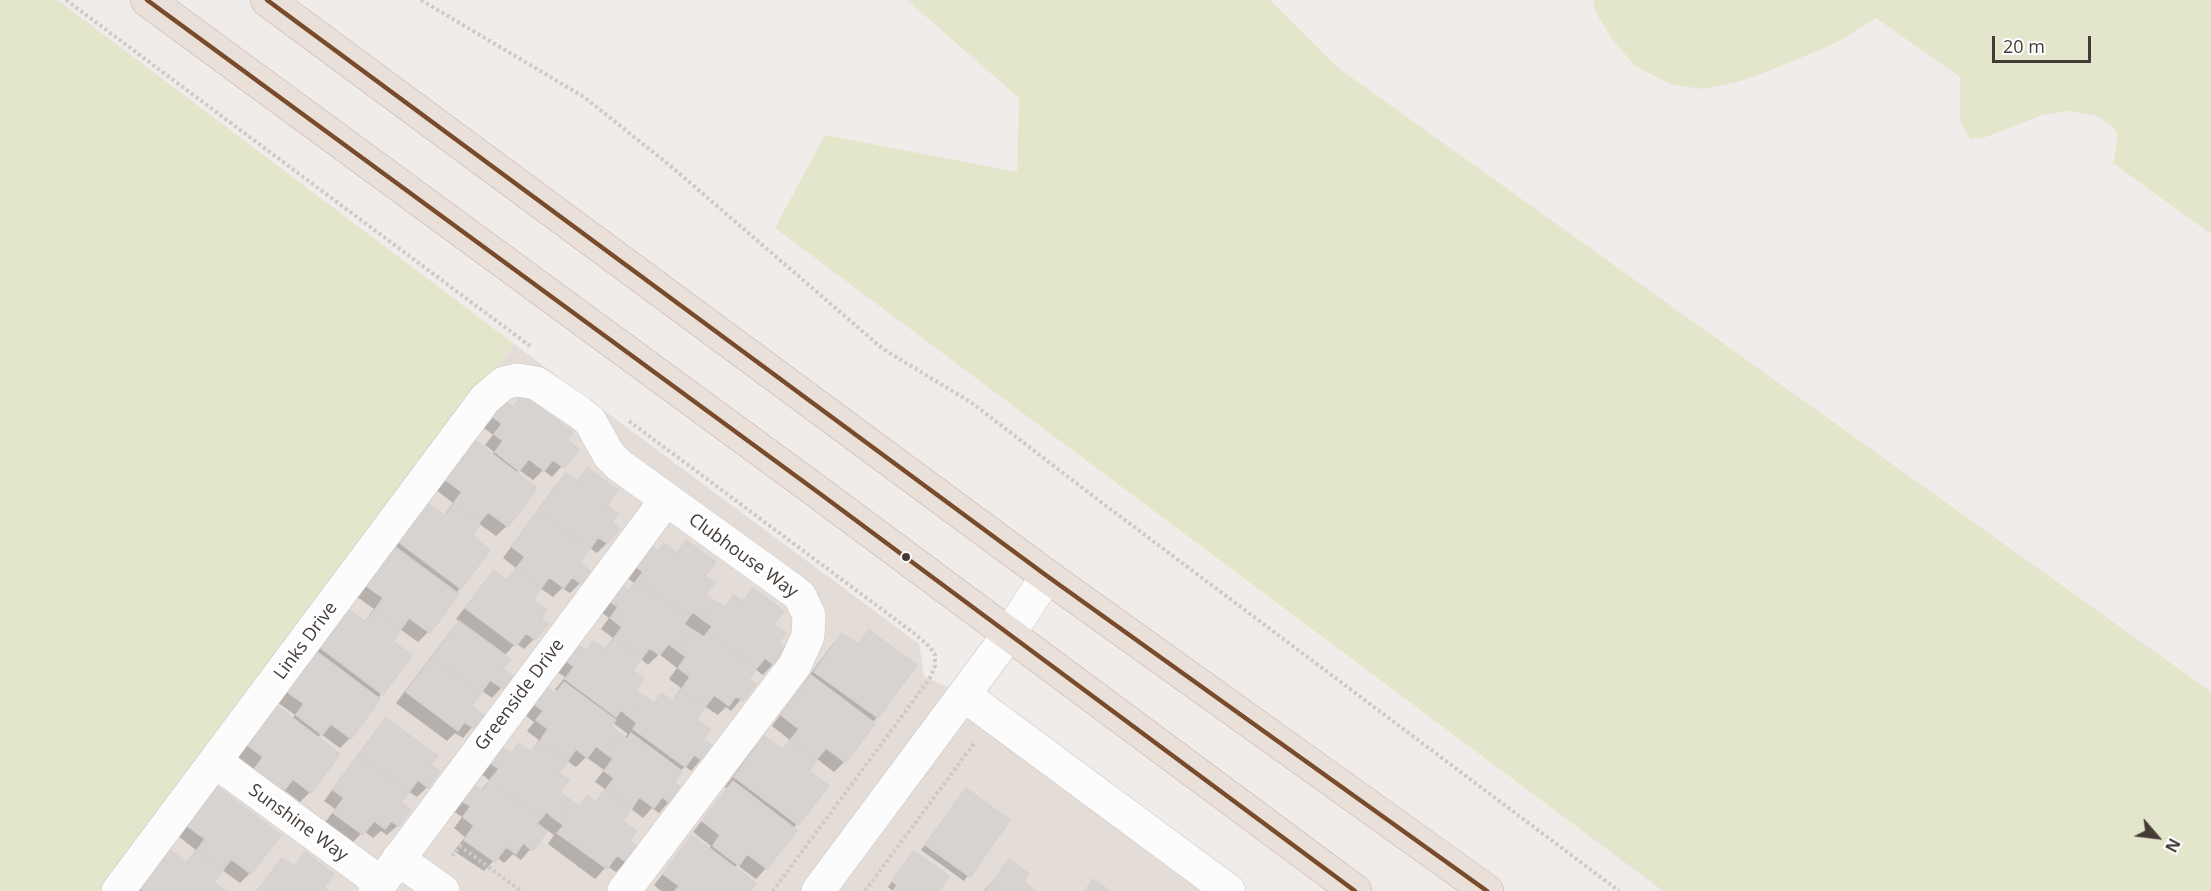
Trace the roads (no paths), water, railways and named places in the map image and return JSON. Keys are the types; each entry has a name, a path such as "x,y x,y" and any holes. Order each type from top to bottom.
{"highway":[{"path":"147,0 815,490 1355,891"},
{"path":"267,0 1047,576 1487,891"}],"street":[{"name":"Clubhouse Way","path":"494,391 504,383 517,380 536,383 547,389 590,421 609,455 619,465 800,596 806,606 810,626 804,648 795,665 624,891"},
{"name":"Links Drive","path":"118,891 484,399 494,391"},
{"name":"Greenside Drive","path":"385,878 666,500"},
{"path":"818,891 964,695 1047,576"},
{"path":"964,695 1230,891"},
{"name":"Sunshine Way","path":"216,762 385,878 446,876"}]}
